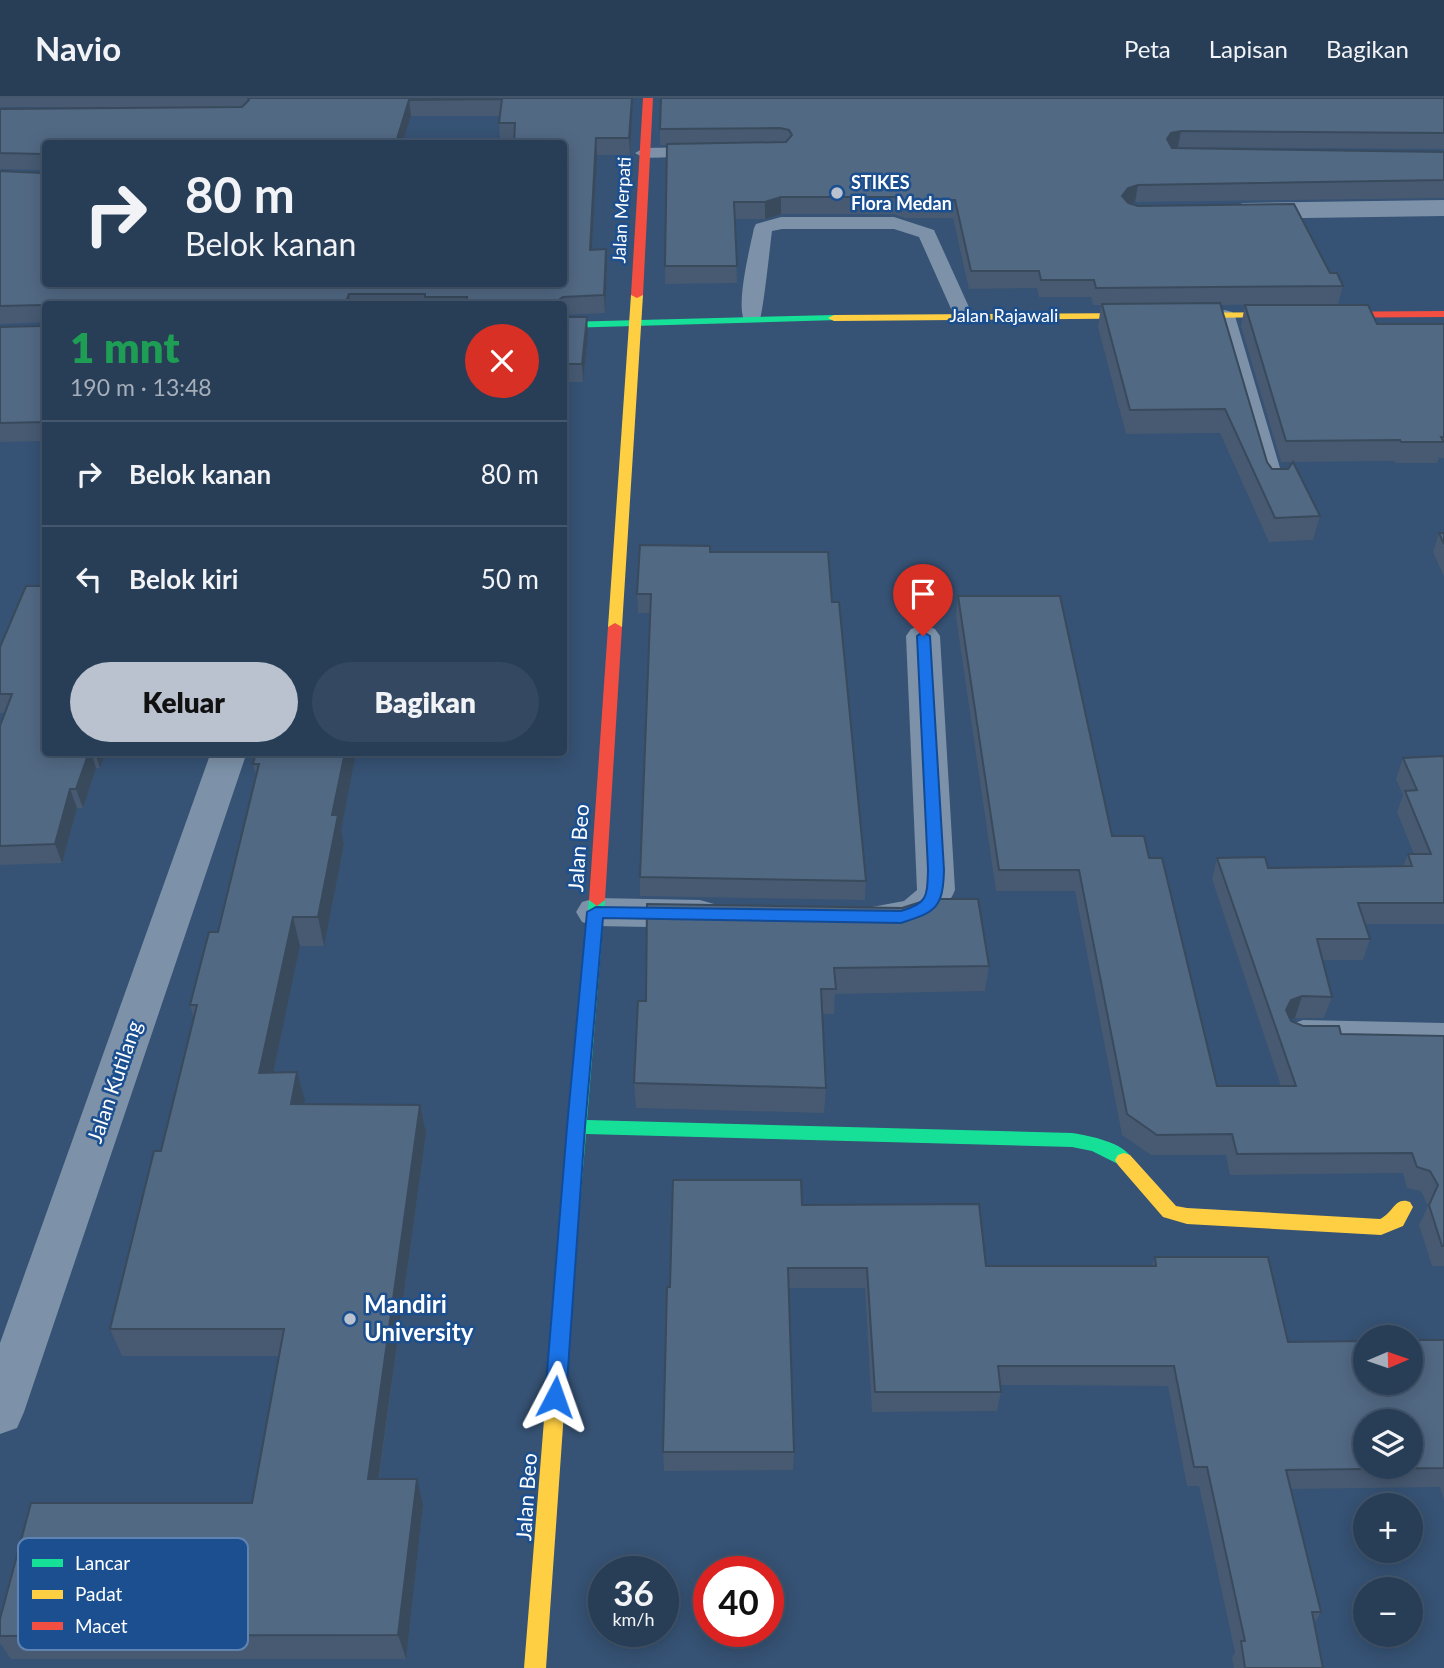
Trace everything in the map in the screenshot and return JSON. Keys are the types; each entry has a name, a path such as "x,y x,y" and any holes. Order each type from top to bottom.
{"street":[{"name":"Jalan Merpati","path":"636,323 648,98"},
{"path":"1216,212 1444,208"},
{"name":"Jalan Rajawali","path":"567,325 752,318 1444,314"},
{"name":"Jalan Beo","path":"535,1668 576,1127 596,912 636,323"},
{"path":"859,916 914,914 931,903 936,890 923,636"},
{"name":"Jalan Kutilang","path":"0,1412 228,756"},
{"path":"596,912 733,915"},
{"path":"576,1127 1072,1140 1096,1144 1116,1154 1129,1163 1170,1212 1187,1216 1381,1227 1396,1220 1404,1207"}],"lane":[{"path":"644,153 726,152"},
{"path":"752,318 752,300 763,228 781,223 894,223 927,234 963,316"},
{"path":"1225,316 1275,485"},
{"path":"1296,1032 1444,1035"}],"building":[{"path":"248,98 632,98 629,138 596,138 590,250 606,249 604,295 563,297 560,301 466,301 467,297 425,297 425,294 349,294 346,301 42,301 42,306 0,306 0,171 42,172 42,287 567,287 567,140 514,140 515,123 499,123 502,99 409,100 397,140 42,140 42,154 0,153 0,109 242,107"},
{"path":"661,98 1444,98 1444,133 1181,131 1171,133 1167,139 1172,148 1444,152 1444,180 1138,185 1128,188 1122,196 1128,203 1138,206 1294,204 1330,273 1337,273 1343,286 1096,288 1094,280 1041,280 1039,271 971,271 955,200 907,201 895,197 781,197 765,202 734,202 737,266 665,266 667,144 786,142 792,135 789,130 780,128 660,129"},
{"path":"1220,303 1267,462 1272,469 1288,469 1293,462 1320,516 1275,518 1225,409 1130,410 1102,304"},
{"path":"1245,305 1368,305 1377,324 1444,324 1444,437 1441,437 1444,442 1286,441"},
{"path":"567,317 587,317 582,364 567,364"},
{"path":"41,326 42,422 0,423 0,327"},
{"path":"640,545 710,546 710,552 828,552 832,602 839,602 866,881 640,877 651,594 637,594"},
{"path":"26,586 42,586 42,756 88,756 76,789 70,789 55,844 0,846 0,726 12,694 0,694 0,647"},
{"path":"958,596 1060,596 1112,836 1144,836 1149,858 1162,858 1217,1086 1296,1086 1217,858 1265,857 1268,868 1412,866 1408,854 1431,854 1405,791 1417,790 1403,758 1444,756 1444,903 1358,903 1370,939 1317,939 1332,997 1302,996 1291,1000 1286,1010 1291,1021 1303,1026 1339,1026 1341,1034 1444,1036 1444,1246 1429,1205 1438,1185 1430,1171 1417,1167 1412,1153 1237,1154 1232,1134 1157,1135 1127,1114 1079,870 999,870"},
{"path":"255,756 344,756 332,815 338,815 318,917 293,917 259,1073 297,1072 291,1104 420,1105 368,1479 417,1479 398,1635 248,1635 248,1538 22,1538 31,1503 252,1503 284,1329 110,1329 154,1151 161,1151 197,1005 190,1005 209,932 218,932 259,764 253,764"},
{"path":"930,899 978,899 989,966 834,968 836,989 821,989 826,1088 634,1083 638,1001 646,1001 647,904 902,908"},
{"path":"673,1180 801,1180 802,1205 979,1204 986,1266 1156,1266 1155,1257 1268,1257 1288,1342 1353,1341 1353,1395 1423,1395 1423,1340 1444,1340 1444,1468 1423,1468 1423,1409 1353,1409 1353,1469 1286,1470 1321,1612 1312,1612 1323,1668 1245,1668 1241,1641 1245,1641 1207,1467 1194,1467 1174,1366 998,1366 1001,1392 875,1392 867,1268 788,1268 794,1452 663,1452 667,1287 670,1287"},
{"path":"18,1552 18,1636 0,1636 0,1619"}],"traffic: fast":[{"path":"567,325 834,318"},
{"path":"564,1284 597,900"},
{"path":"576,1127 1072,1140 1096,1144 1124,1160"}],"traffic: slow":[{"path":"615,627 637,295"},
{"path":"834,318 1299,315"},
{"path":"1124,1160 1170,1212 1187,1216 1381,1227 1396,1220 1404,1207"},
{"path":"535,1668 564,1284"}],"traffic: jam":[{"path":"637,295 648,98"},
{"path":"1299,315 1444,314"},
{"path":"597,900 615,627"}],"place":[{"name":"STIKES Flora Medan","path":"837,193"},
{"name":"Mandiri University","path":"350,1319"}],"route":[{"path":"555,1397 596,912 901,917 923,910 931,903 936,890 923,636"}]}
